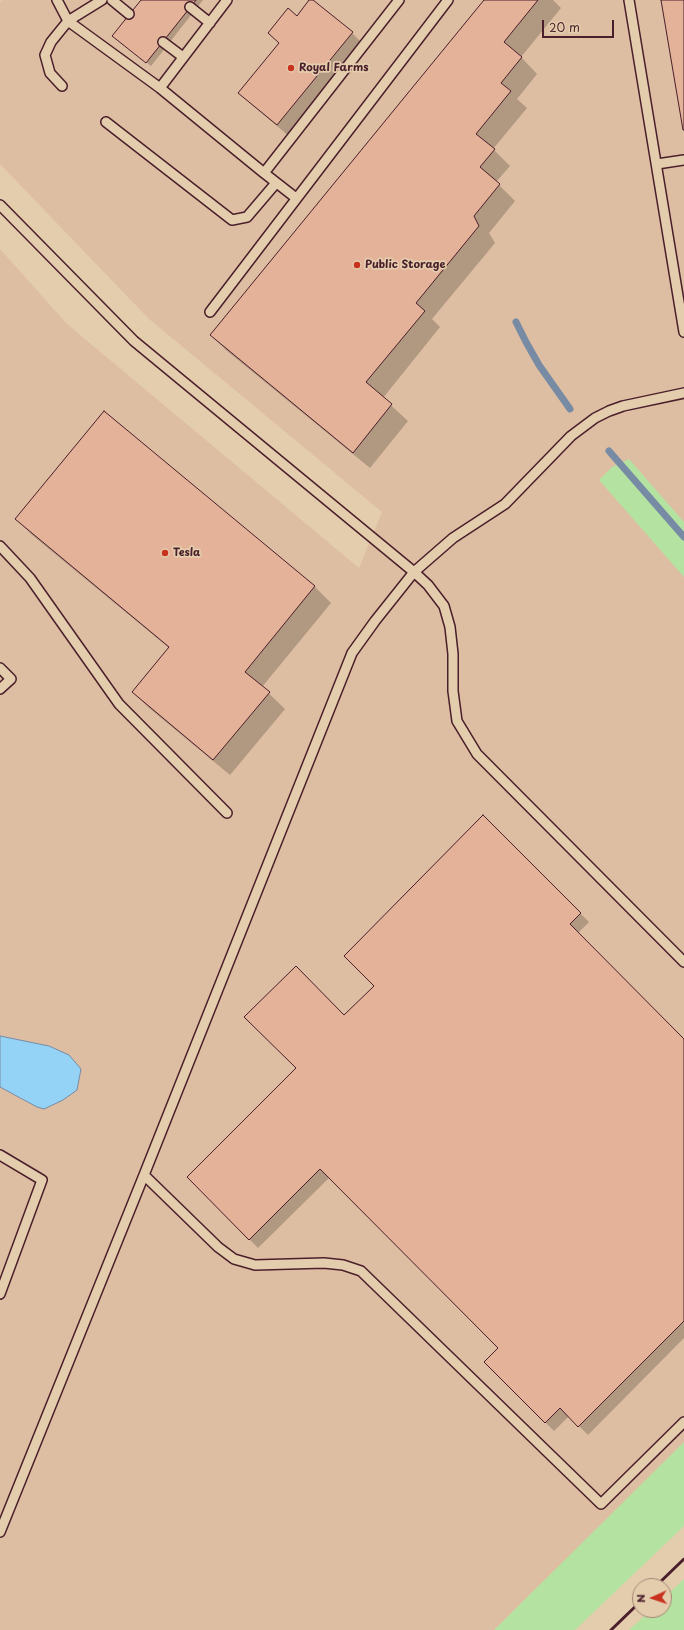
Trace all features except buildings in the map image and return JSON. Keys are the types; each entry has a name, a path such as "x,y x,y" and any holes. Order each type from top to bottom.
{"lane":[{"path":"57,0 68,21 160,88 296,198"},
{"path":"62,86 50,73 45,55 58,31 68,21 102,0"},
{"path":"112,0 129,14"},
{"path":"160,88 226,0"},
{"path":"264,173 399,0"},
{"path":"210,312 448,0"},
{"path":"629,0 684,332"},
{"path":"190,7 210,23"},
{"path":"163,42 183,57"},
{"path":"106,122 232,220 248,217 276,183"},
{"path":"657,164 684,160"},
{"path":"0,205 134,341 428,585 444,606 451,634 453,654 453,691 457,721 477,754 684,962"},
{"path":"0,1532 352,653 374,621 414,572 453,538 505,504 568,439 595,418 623,406 684,394"},
{"path":"0,546 30,578 119,704 227,813"},
{"path":"0,668 11,679 0,689"},
{"path":"0,1155 42,1180 0,1294"},
{"path":"144,1175 218,1247 234,1259 255,1265 324,1263 342,1265 361,1271 601,1504 684,1422"}],"shaded area":[{"path":"2,0 684,0 684,1484 534,1630 0,1630 0,249 67,324 359,568 382,512 149,319 0,164 0,3"}],"green space":[{"path":"629,459 684,522 684,577 599,480 612,467"},
{"path":"684,1442 684,1526 575,1630 494,1630"},
{"path":"684,1579 684,1630 629,1630 642,1618 672,1618 672,1590"}],"water":[{"path":"0,1036 49,1046 69,1055 81,1069 77,1090 63,1100 44,1109 37,1107 0,1087"}],"waterway":[{"path":"516,322 539,365 570,409"},
{"path":"609,451 684,537"}],"railway":[{"path":"664,1578 684,1559"},
{"path":"611,1630 632,1610"}],"place":[{"name":"Royal Farms","path":"291,68"},
{"name":"Public Storage","path":"357,265"},
{"name":"Tesla","path":"165,553"}]}
